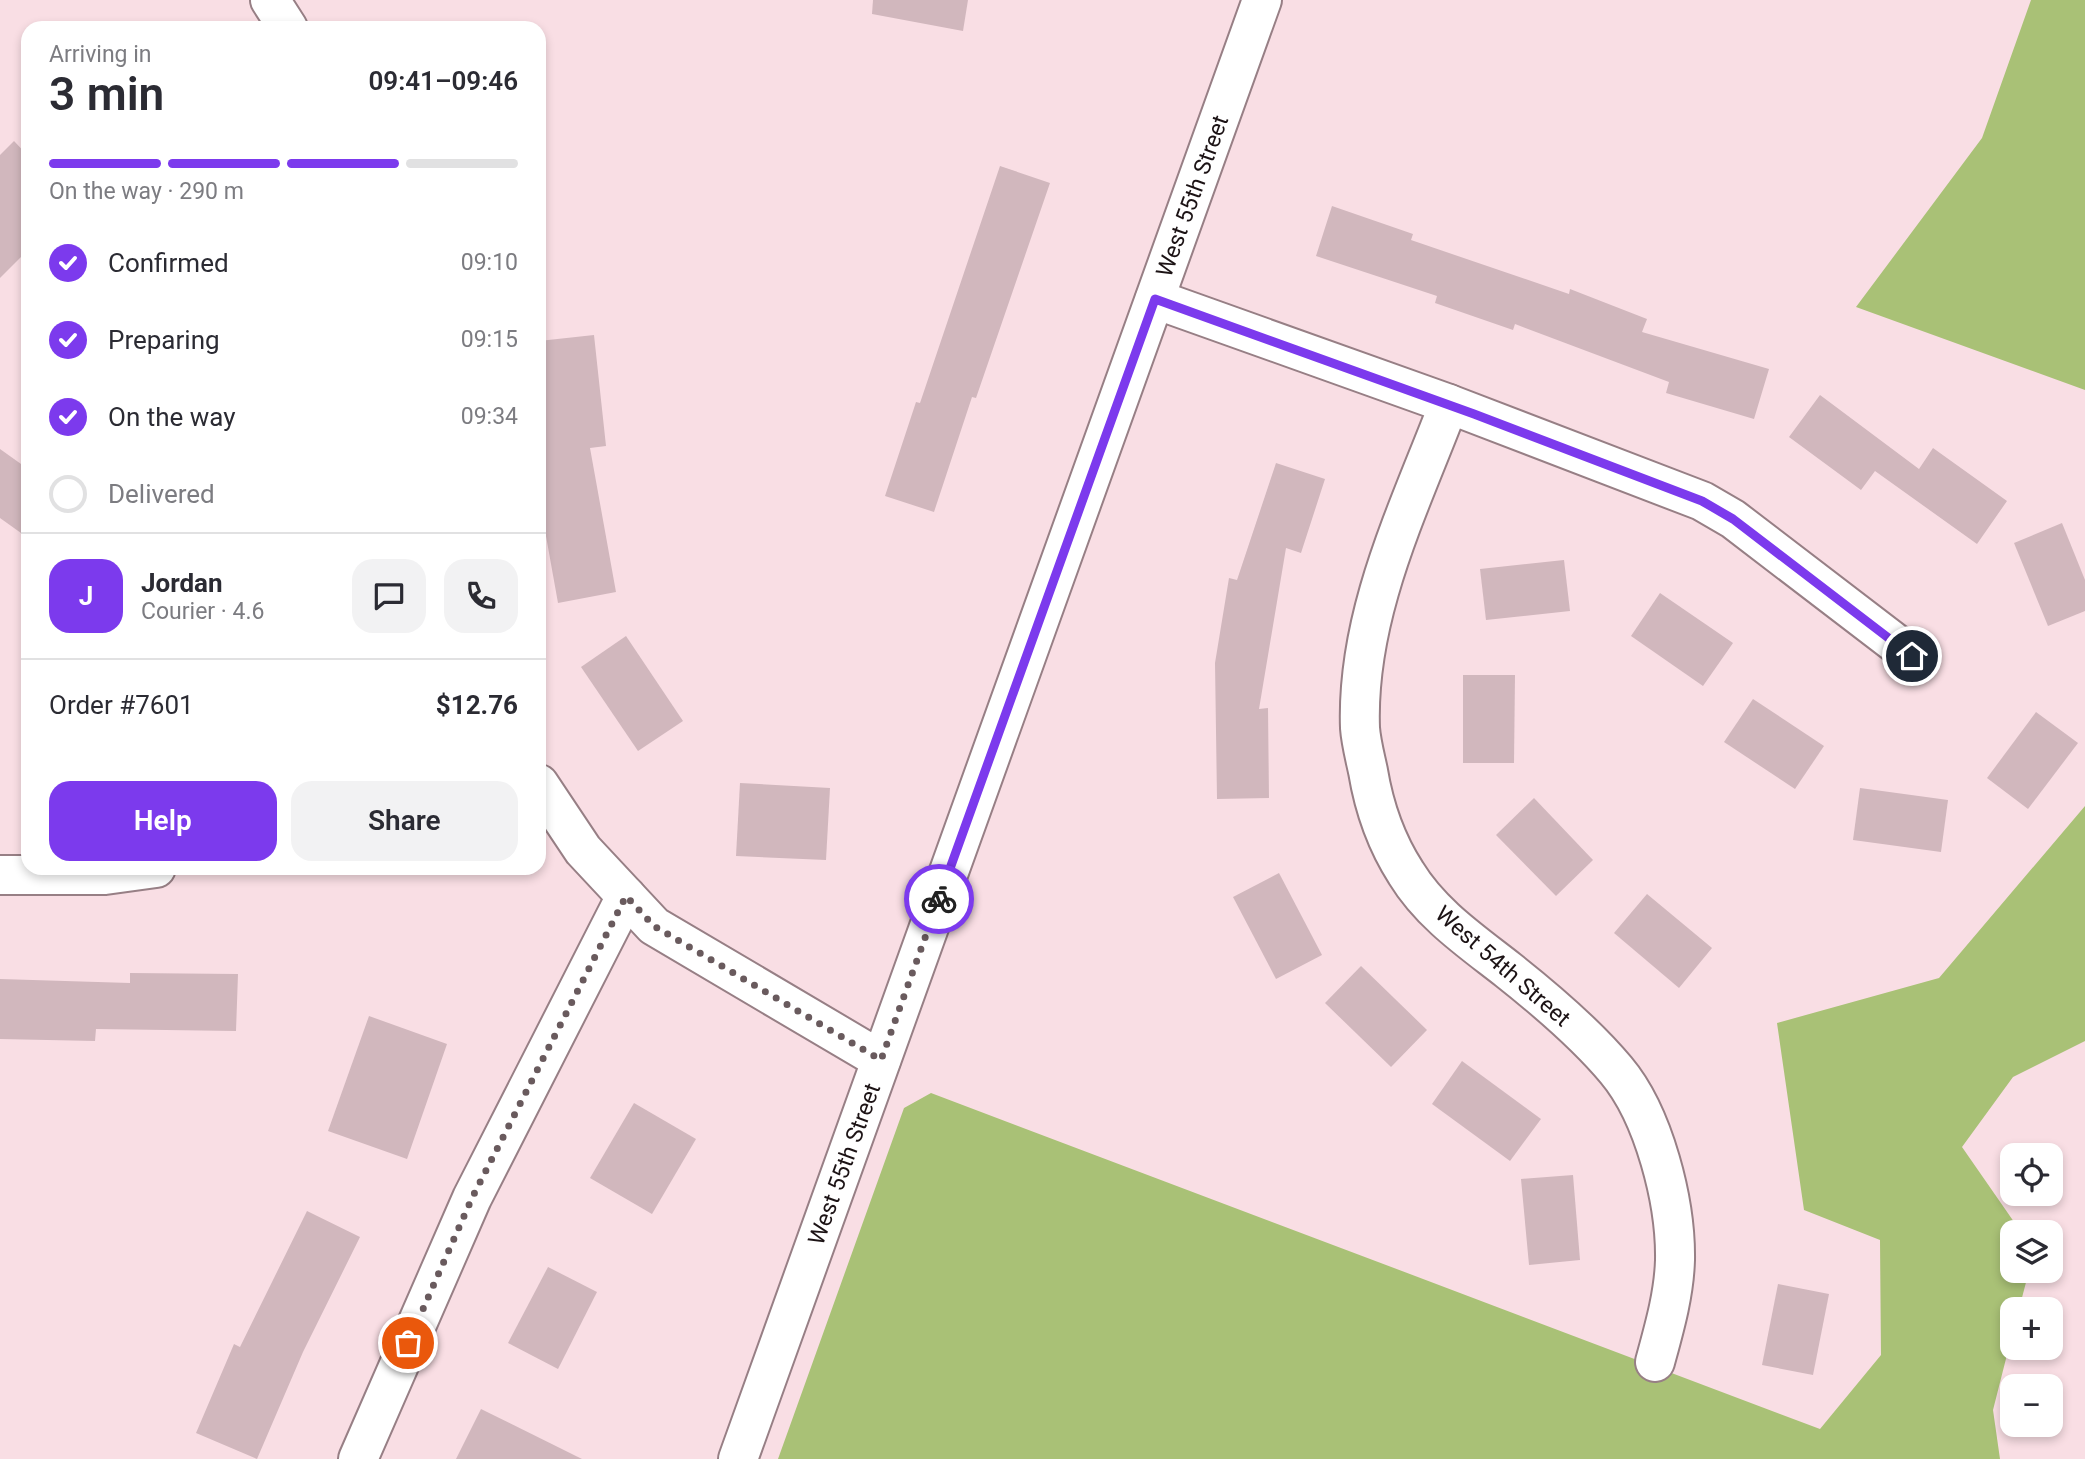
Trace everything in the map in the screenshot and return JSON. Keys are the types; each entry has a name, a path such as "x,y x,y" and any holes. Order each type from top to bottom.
{"street":[{"path":"270,0 284,21"},
{"name":"West 55th Street","path":"738,1459 1262,0"},
{"path":"1155,299 1449,404 1702,501 1733,519 1912,656"},
{"name":"West 54th Street","path":"1449,404 1378,590 1369,628 1362,671 1360,731 1371,788 1382,827 1406,874 1436,911 1589,1040 1618,1072 1641,1110 1662,1171 1672,1215 1675,1261 1667,1317 1655,1362"},
{"path":"546,794 583,850 654,926 881,1060"},
{"path":"0,875 105,875"},
{"path":"358,1459 472,1198 626,896"}],"green space":[{"path":"2031,0 2085,0 2085,390 1856,307 1982,138"},
{"path":"2085,806 2085,1041 2013,1077 1962,1147 2000,1202 2000,1206 2003,1206 2013,1220 2000,1220 2000,1283 2026,1283 2022,1297 2000,1297 2000,1360 2006,1360 1993,1410 2000,1459 778,1459 904,1108 931,1093 1820,1429 1881,1355 1880,1240 1804,1210 1777,1023 1939,978"}],"building":[{"path":"873,0 968,0 963,31 872,14"},
{"path":"14,141 21,148 21,257 0,278 0,155"},
{"path":"1000,166 1050,183 976,398 972,397 934,512 885,496 916,402 920,403"},
{"path":"1332,206 1413,234 1411,240 1569,294 1570,289 1647,319 1642,332 1769,369 1754,419 1666,393 1669,382 1515,324 1513,330 1435,303 1437,296 1316,256"},
{"path":"594,335 606,446 590,448 616,592 558,603 546,536 546,340"},
{"path":"1820,395 1919,469 1933,448 2007,501 1977,544 1875,471 1861,490 1789,437"},
{"path":"0,449 21,464 21,533 0,518"},
{"path":"1276,463 1325,479 1301,553 1286,548 1259,709 1268,708 1269,798 1217,799 1215,663 1229,578 1237,580"},
{"path":"2062,523 2085,580 2085,611 2048,626 2014,543"},
{"path":"1564,560 1570,611 1486,620 1480,569"},
{"path":"1660,593 1733,643 1703,686 1631,636"},
{"path":"626,636 683,721 638,751 581,667"},
{"path":"1463,675 1515,675 1514,763 1463,763"},
{"path":"1753,699 1824,746 1795,789 1724,742"},
{"path":"2036,712 2078,743 2028,809 1987,778"},
{"path":"740,783 830,788 826,860 736,856"},
{"path":"1860,788 1948,800 1941,852 1853,840"},
{"path":"1534,798 1593,860 1556,896 1496,835"},
{"path":"1279,873 1322,955 1276,979 1233,897"},
{"path":"1647,894 1712,948 1679,988 1614,933"},
{"path":"1361,966 1427,1030 1391,1067 1325,1003"},
{"path":"130,973 238,974 236,1031 96,1029 95,1041 0,1039 0,979 130,983"},
{"path":"369,1016 447,1044 407,1159 328,1131"},
{"path":"1462,1061 1541,1119 1510,1161 1432,1104"},
{"path":"634,1103 696,1139 652,1214 590,1178"},
{"path":"1573,1175 1580,1260 1529,1265 1521,1179"},
{"path":"307,1211 360,1237 303,1352 257,1459 196,1433 234,1344 240,1347"},
{"path":"548,1267 597,1292 558,1369 508,1343"},
{"path":"1778,1284 1829,1294 1813,1375 1762,1365"},
{"path":"481,1409 582,1459 456,1459"}],"way so far":[{"path":"408,1343 472,1198 626,896 654,926 881,1060 939,899"}],"route":[{"path":"939,899 1155,299 1474,414 1702,501 1733,519 1912,656"}]}
